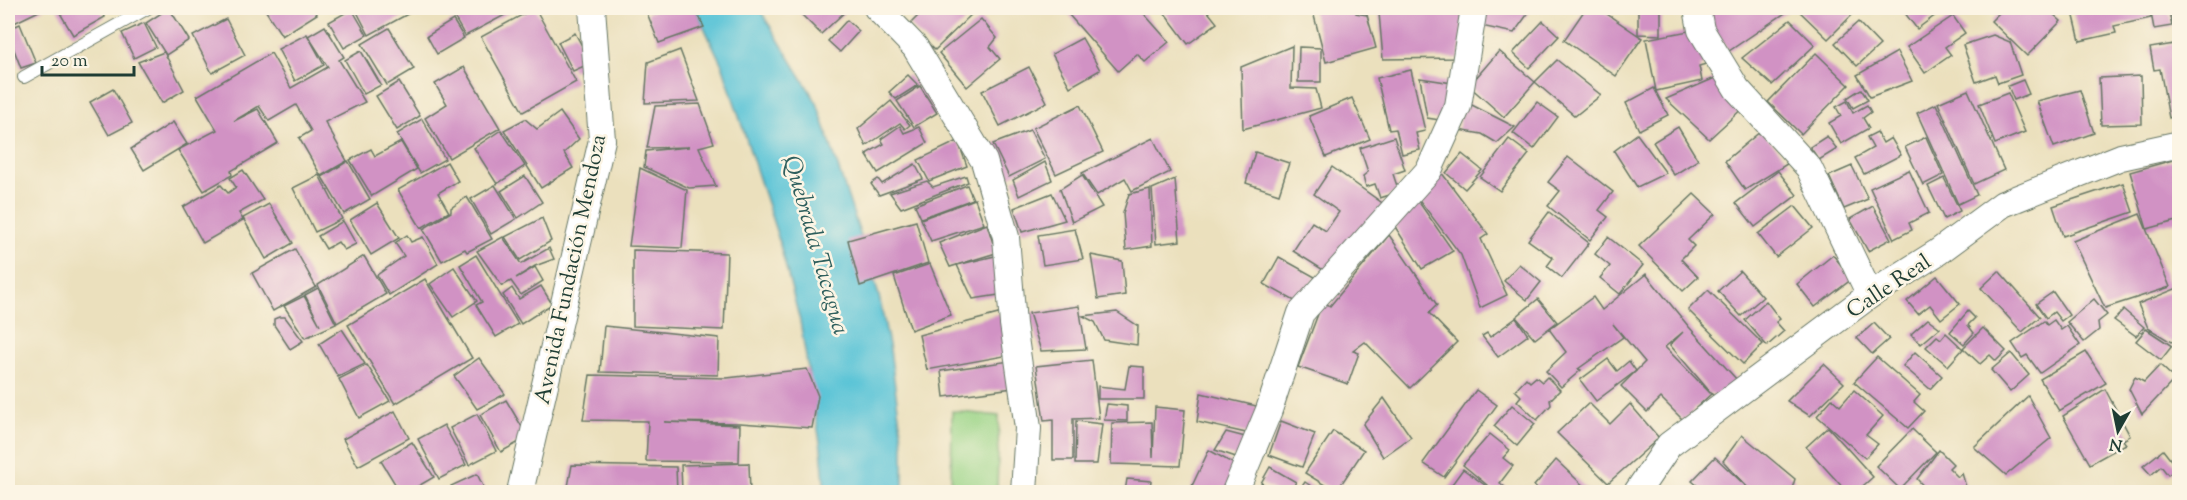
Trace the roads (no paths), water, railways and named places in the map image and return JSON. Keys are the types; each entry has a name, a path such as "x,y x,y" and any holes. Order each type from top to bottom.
{"street":[{"name":"Avenida Fundación Mendoza","path":"520,492 602,140 592,8"},
{"path":"877,8 915,47 984,161 1006,237 1013,324 1028,428 1024,492"},
{"path":"1235,492 1269,410 1301,313 1430,170 1458,106 1474,8"},
{"path":"1697,8 1701,30 1737,89 1809,168 1870,295"},
{"name":"Calle Real","path":"1637,492 1670,445 1870,295 1938,252 2003,204 2121,157 2180,144"}],"lane":[{"path":"24,77 148,8"}],"water":[{"name":"Quebrada Tacagua","path":"695,8 759,8 817,103 879,296 890,350 903,445 903,492 825,492 821,448 800,321 778,237 723,67"}]}
